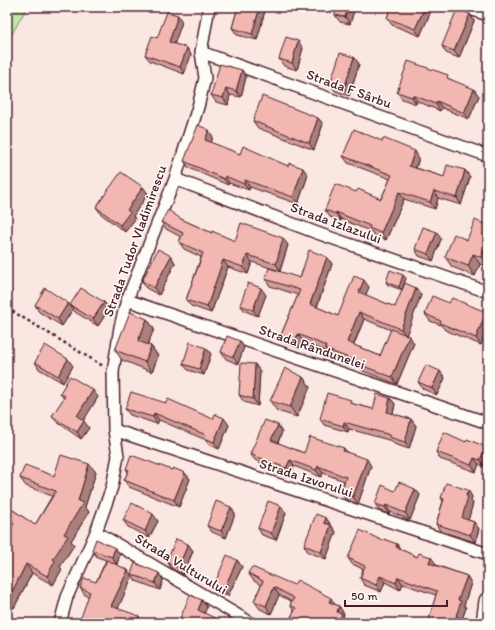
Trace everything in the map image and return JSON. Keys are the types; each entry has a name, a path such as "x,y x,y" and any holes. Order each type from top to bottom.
{"main road":[{"path":"485,623 488,601"}],"street":[{"name":"Strada Tudor Vladimirescu","path":"60,623 67,597 96,532 112,487 118,456 114,430 113,372 120,327 127,300 174,179 198,107 205,78 200,52 209,7"},
{"path":"464,7 488,15"},
{"name":"Strada F Sârbu","path":"200,52 488,156"},
{"name":"Strada Izlazului","path":"174,179 317,233 488,292"},
{"name":"Strada Rândunelei","path":"127,300 488,423"},
{"name":"Strada Izvorului","path":"114,430 488,554"},
{"name":"Strada Vulturului","path":"96,532 251,623"}],"path":[{"path":"7,308 113,372"}],"green space":[{"path":"7,7 27,7 7,43"}],"building":[{"path":"238,7 260,7 252,34 232,28"},
{"path":"336,7 348,7 345,17 335,15"},
{"path":"391,7 425,7 415,29 387,18"},
{"path":"457,9 470,14 454,51 442,46"},
{"path":"167,12 178,15 169,42 187,48 180,67 145,55 152,36 157,38"},
{"path":"286,37 298,41 292,63 279,59"},
{"path":"340,53 354,57 344,89 330,84"},
{"path":"408,61 448,75 447,78 474,89 464,113 437,101 436,104 413,95 412,97 397,92"},
{"path":"220,64 242,70 236,91 226,88 223,98 211,95"},
{"path":"262,96 318,118 309,143 253,121"},
{"path":"198,125 209,130 205,140 240,154 243,146 288,166 289,163 303,168 293,197 245,180 244,184 225,176 224,179 184,161"},
{"path":"354,129 382,141 383,138 415,151 409,166 444,177 447,165 465,170 457,198 434,191 430,202 399,192 381,233 369,228 370,226 336,212 336,214 325,210 335,184 356,192 358,189 381,199 392,175 343,156"},
{"path":"121,172 143,187 127,210 130,212 120,225 96,207"},
{"path":"168,210 181,219 212,233 212,231 235,241 241,223 283,238 276,264 247,255 243,267 223,260 207,307 186,300 203,253 179,242 183,233 161,222"},
{"path":"475,220 488,226 488,239 481,257 473,254 468,266 445,257 454,234 467,240"},
{"path":"423,227 437,232 428,254 415,249"},
{"path":"158,249 171,256 154,288 142,281"},
{"path":"309,250 327,257 310,304 338,316 354,276 364,280 359,292 395,307 405,283 416,288 401,329 359,312 347,342 380,356 391,329 409,336 392,377 325,349 326,346 298,334 295,341 281,335 300,290 265,279 269,268 300,278"},
{"path":"390,270 403,275 399,287 386,282"},
{"path":"248,283 261,288 253,310 240,305"},
{"path":"45,288 68,303 58,319 35,305"},
{"path":"81,288 104,302 93,319 70,305"},
{"path":"432,296 449,303 452,298 486,312 476,338 440,323 441,321 425,314"},
{"path":"130,312 147,319 138,341 151,346 145,362 115,350"},
{"path":"227,336 240,341 233,357 221,352"},
{"path":"190,342 206,348 199,369 183,364"},
{"path":"45,345 68,359 58,376 35,362"},
{"path":"241,363 255,364 253,399 239,395"},
{"path":"426,365 440,371 432,388 418,382"},
{"path":"285,368 303,377 290,407 270,401"},
{"path":"488,371 488,386 484,384"},
{"path":"70,376 93,390 77,416 84,421 77,432 52,416 65,396 60,393"},
{"path":"131,392 166,403 168,399 213,419 215,414 224,418 214,442 205,438 206,435 154,413 153,417 125,409"},
{"path":"327,393 351,400 350,403 373,409 377,394 390,398 387,412 411,419 405,442 389,437 390,435 344,422 343,426 320,419"},
{"path":"265,420 278,425 271,440 304,453 310,437 344,448 343,451 367,459 353,497 341,492 346,477 318,466 316,470 290,460 286,468 250,454"},
{"path":"444,432 466,442 467,439 486,447 480,460 474,458 471,465 436,452"},
{"path":"61,455 89,464 78,501 83,503 64,534 68,536 53,559 55,561 47,576 26,564 8,600 7,536 14,523 7,519 7,506 35,525 56,491 20,478 25,465 54,476"},
{"path":"131,455 172,470 173,468 185,473 174,500 124,480 129,470 126,469"},
{"path":"399,482 415,489 405,513 386,505 385,507 375,504 382,485 395,491"},
{"path":"446,483 468,490 466,496 468,496 462,518 474,522 470,535 436,524 444,499 441,498"},
{"path":"216,501 231,507 221,531 207,526"},
{"path":"268,501 281,506 271,533 258,528"},
{"path":"132,503 153,514 145,531 123,520"},
{"path":"316,514 326,518 324,523 331,525 321,552 304,545"},
{"path":"360,530 383,541 384,539 397,544 396,547 417,557 419,553 431,557 429,563 467,576 458,600 461,601 456,616 458,617 456,623 428,623 437,591 398,577 396,583 380,576 376,585 360,578 365,566 348,558"},
{"path":"96,539 115,548 112,557 92,550"},
{"path":"176,539 188,544 178,568 167,561"},
{"path":"227,555 237,560 224,589 214,585"},
{"path":"107,560 128,570 111,606 139,616 136,623 79,623 90,592 80,588 84,578 96,582"},
{"path":"135,563 159,573 155,583 131,574"},
{"path":"252,567 294,585 297,580 331,598 329,602 339,606 337,612 342,614 338,623 288,623 296,608 290,605 294,598 274,587 266,606 254,601 263,581 248,573"},
{"path":"190,595 202,600 198,610 223,623 178,623"},
{"path":"7,617 25,623 7,623"},
{"path":"67,619 78,623 66,623"}]}
